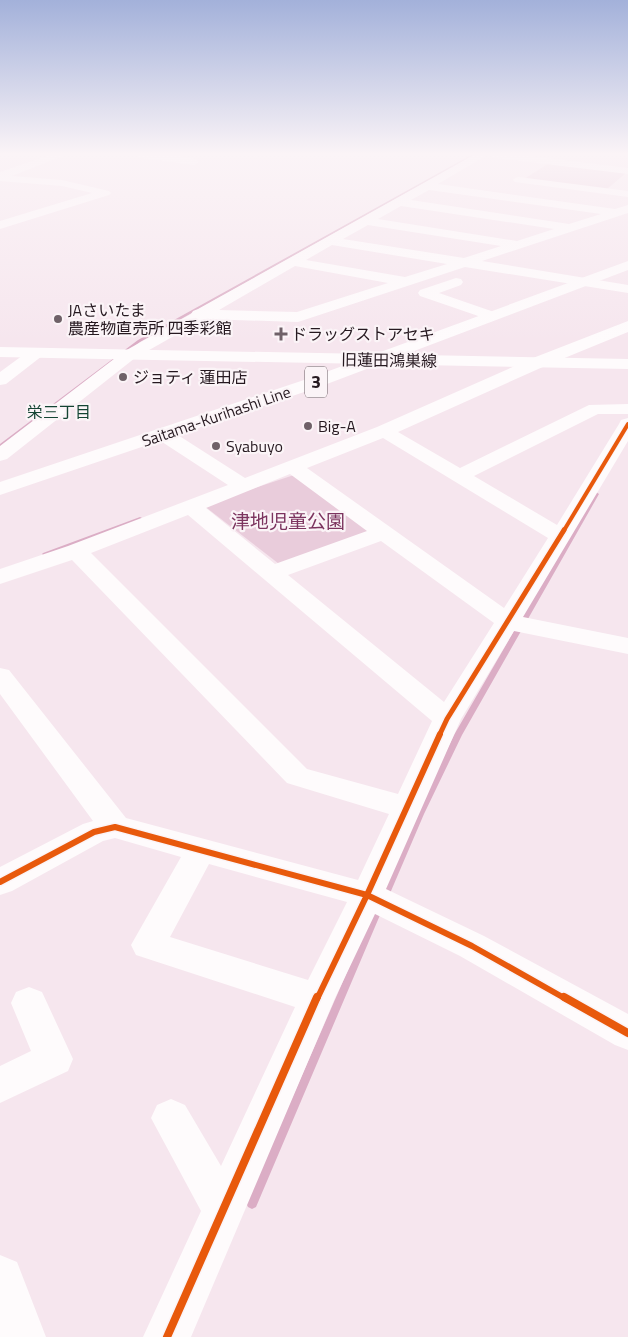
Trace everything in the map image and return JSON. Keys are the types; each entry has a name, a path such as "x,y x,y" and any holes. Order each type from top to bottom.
{"main road":[{"name":"Saitama-Kurihashi Line","path":"578,281 628,258"},
{"name":"Saitama-Kurihashi Line","path":"0,478 628,265"},
{"name":"Saitama-Kurihashi Line","path":"0,490 376,360 486,314"},
{"name":"旧蓮田鴻巣線","path":"0,352 628,364"},
{"path":"0,1279 21,1337"}],"street":[{"path":"0,225 23,217"},
{"path":"46,223 63,217"},
{"path":"0,455 121,354 372,217"},
{"path":"408,217 465,226 456,235"},
{"path":"499,217 571,228 594,234"},
{"path":"524,221 528,217"},
{"path":"197,314 298,317 604,217"},
{"path":"607,217 628,223"},
{"path":"366,221 518,245"},
{"path":"346,232 486,255"},
{"path":"331,241 628,289"},
{"path":"293,262 406,282"},
{"path":"433,272 459,281 425,293 486,314"},
{"path":"0,577 192,506 384,431 539,362 628,326"},
{"path":"0,380 36,353"},
{"path":"460,476 595,409 628,409"},
{"path":"167,1337 318,998 448,719 605,465 628,424"},
{"path":"384,431 560,536"},
{"path":"163,434 244,486"},
{"path":"605,465 627,469"},
{"path":"293,467 508,622 628,646"},
{"path":"192,506 448,719"},
{"path":"271,573 384,532"},
{"path":"76,550 297,776 407,808"},
{"path":"0,676 115,826"},
{"path":"0,882 94,832 115,826 367,895 472,946 628,1032"},
{"path":"201,850 148,945 318,998"},
{"path":"0,1085 54,1058 29,1003"},
{"path":"171,1118 214,1195 228,1200"}],"green space":[{"name":"津地児童公園","path":"294,475 377,532 283,567 203,505"}],"waterway":[{"path":"0,446 139,341 361,217"},
{"path":"384,898 420,814 458,735 596,494"},
{"path":"45,554 140,519"},
{"path":"252,1203 379,908"}],"cycle path":[{"path":"167,1337 317,998 367,895 447,719 605,465 628,424"},
{"path":"0,882 94,832 115,827 367,895 472,946 628,1033"}],"place":[{"name":"JAさいたま 農産物直売所 四季彩館","path":"58,319"},
{"name":"ドラッグストアセキ","path":"281,334"},
{"name":"ジョティ 蓮田店","path":"123,377"},
{"name":"Big-A","path":"308,426"},
{"name":"Syabuyo","path":"216,446"}],"district":[{"name":"栄三丁目","path":"59,412"}]}
